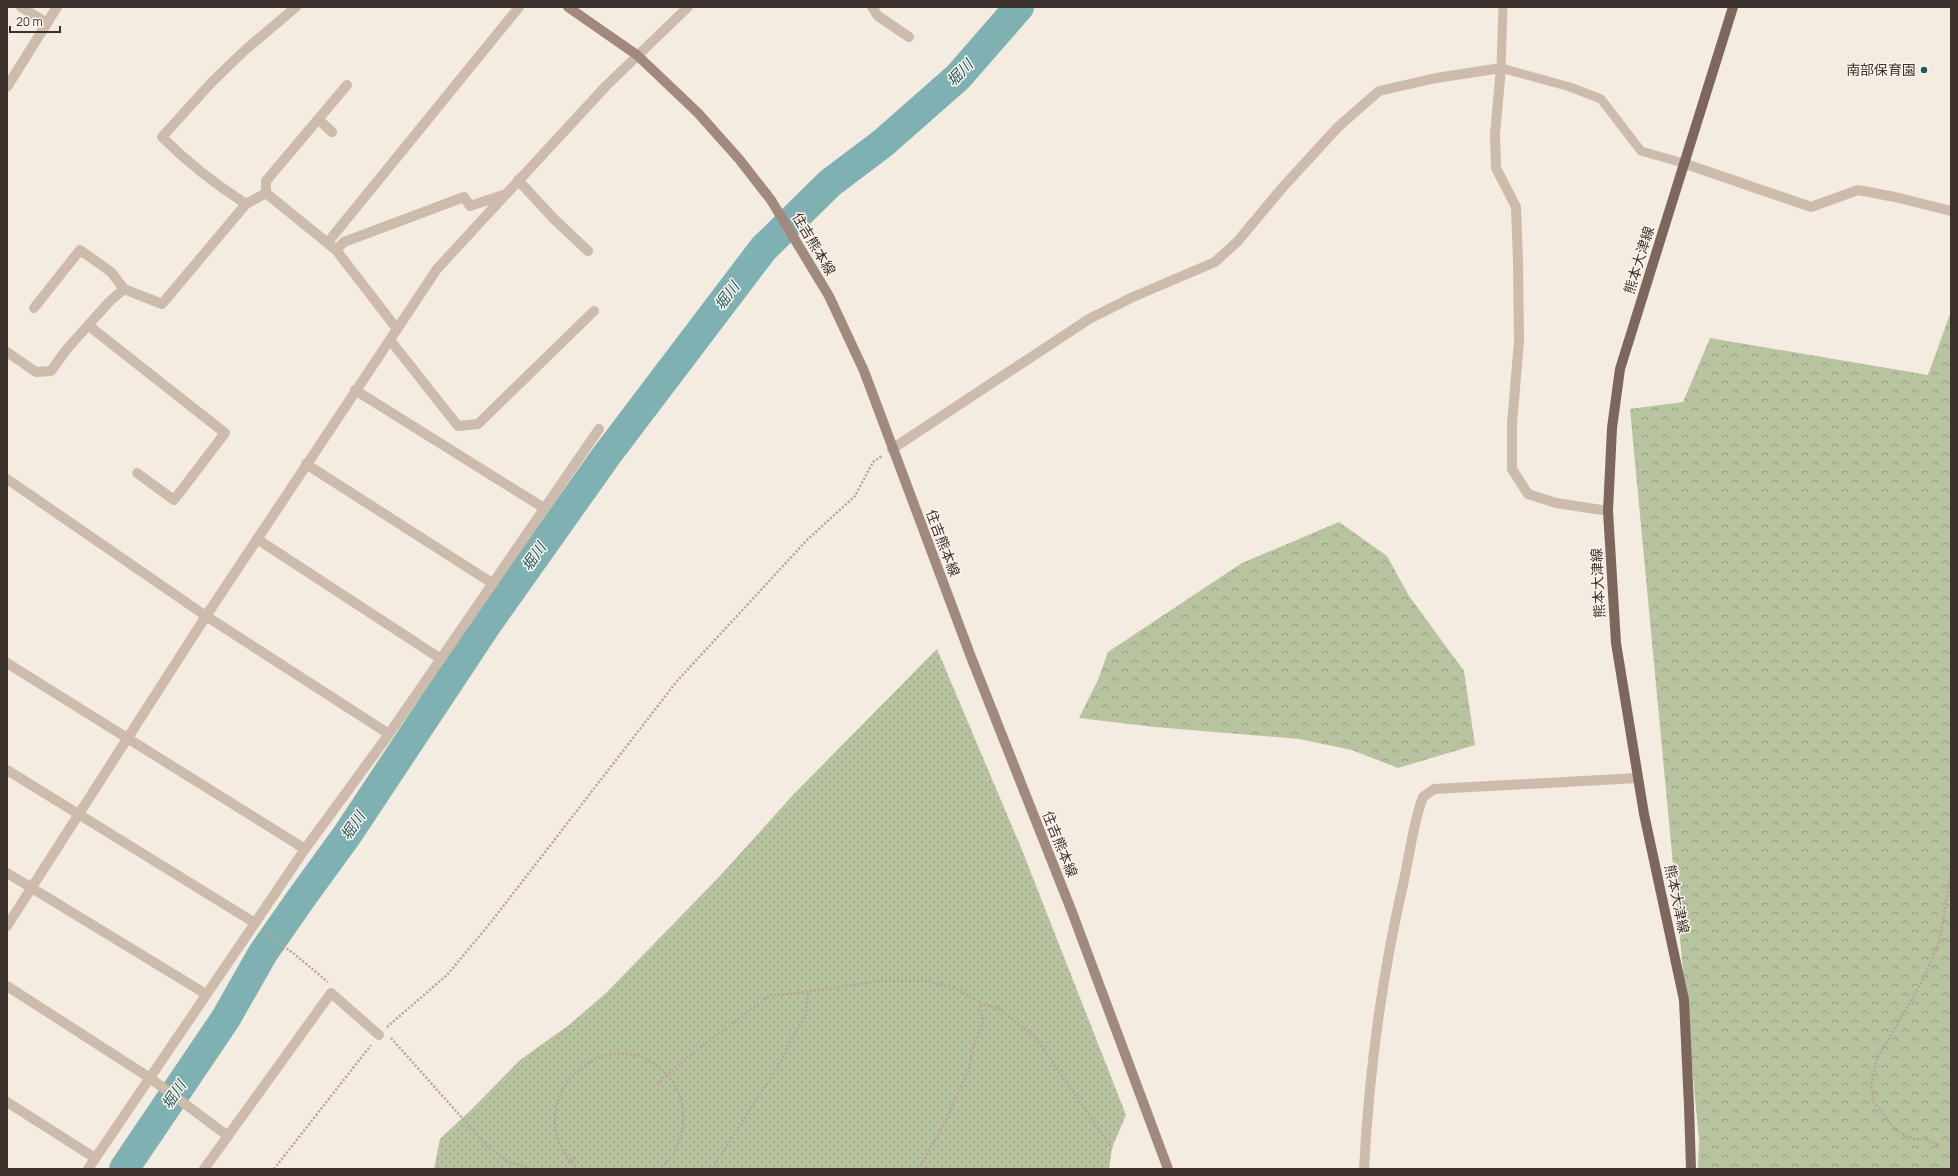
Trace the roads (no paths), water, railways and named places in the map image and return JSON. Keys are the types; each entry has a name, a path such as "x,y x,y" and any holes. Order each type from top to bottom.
{"main road":[{"name":"住吉熊本線","path":"568,7 637,55 698,113 739,159 771,200 829,296 864,371 971,657 1072,912 1168,1169"},
{"name":"熊本大津線","path":"1691,1169 1684,1000 1638,778 1616,643 1608,511 1612,428 1620,369 1683,163 1733,7"}],"street":[{"path":"21,7 47,23"},
{"path":"7,88 56,7"},
{"path":"246,204 221,188 184,159 162,137 210,83 296,7"},
{"path":"328,242 520,7"},
{"path":"7,926 206,616 355,390 437,269 606,86 688,7"},
{"path":"872,7 878,16 909,37"},
{"path":"892,449 1089,319 1133,297 1215,262 1236,242 1283,187 1338,127 1379,91 1436,78 1501,68 1495,134 1496,168 1516,207 1518,261 1519,341 1512,424 1512,469 1528,494 1556,503 1608,511"},
{"path":"266,193 266,181 347,85"},
{"path":"318,120 332,132"},
{"path":"1683,163 1812,207 1858,190 1951,211"},
{"path":"518,180 553,218 588,251"},
{"path":"34,308 80,250 111,272 124,289 162,304 246,204 266,193"},
{"path":"266,193 336,250 397,329"},
{"path":"336,250 344,242 464,197 470,206 505,194"},
{"path":"7,352 36,372 51,371 66,350 110,301 124,289"},
{"path":"390,340 458,426 478,424 594,311"},
{"path":"89,326 225,433 174,500 137,473"},
{"path":"355,390 544,508"},
{"path":"88,1169 206,994 256,925 305,849 389,734 599,429"},
{"path":"306,464 492,583"},
{"path":"7,479 206,616 389,734"},
{"path":"257,539 441,659"},
{"path":"7,663 128,737 305,849"},
{"path":"7,770 256,925"},
{"path":"1364,1169 1371,1069 1393,926 1423,797 1434,789 1638,778"},
{"path":"7,873 206,994"},
{"path":"7,986 150,1078 228,1136"},
{"path":"204,1169 331,993 381,1033"},
{"path":"7,1102 95,1158"}],"lane":[{"path":"1503,7 1501,68 1570,87 1601,99 1641,150 1683,163"}],"waterway":[{"name":"堀川","path":"124,1169 226,1018 263,953 347,835 487,624 606,456 763,249 830,183 883,143 958,77 1019,7"}],"place":[{"name":"南部保育園","path":"1924,70"}]}
